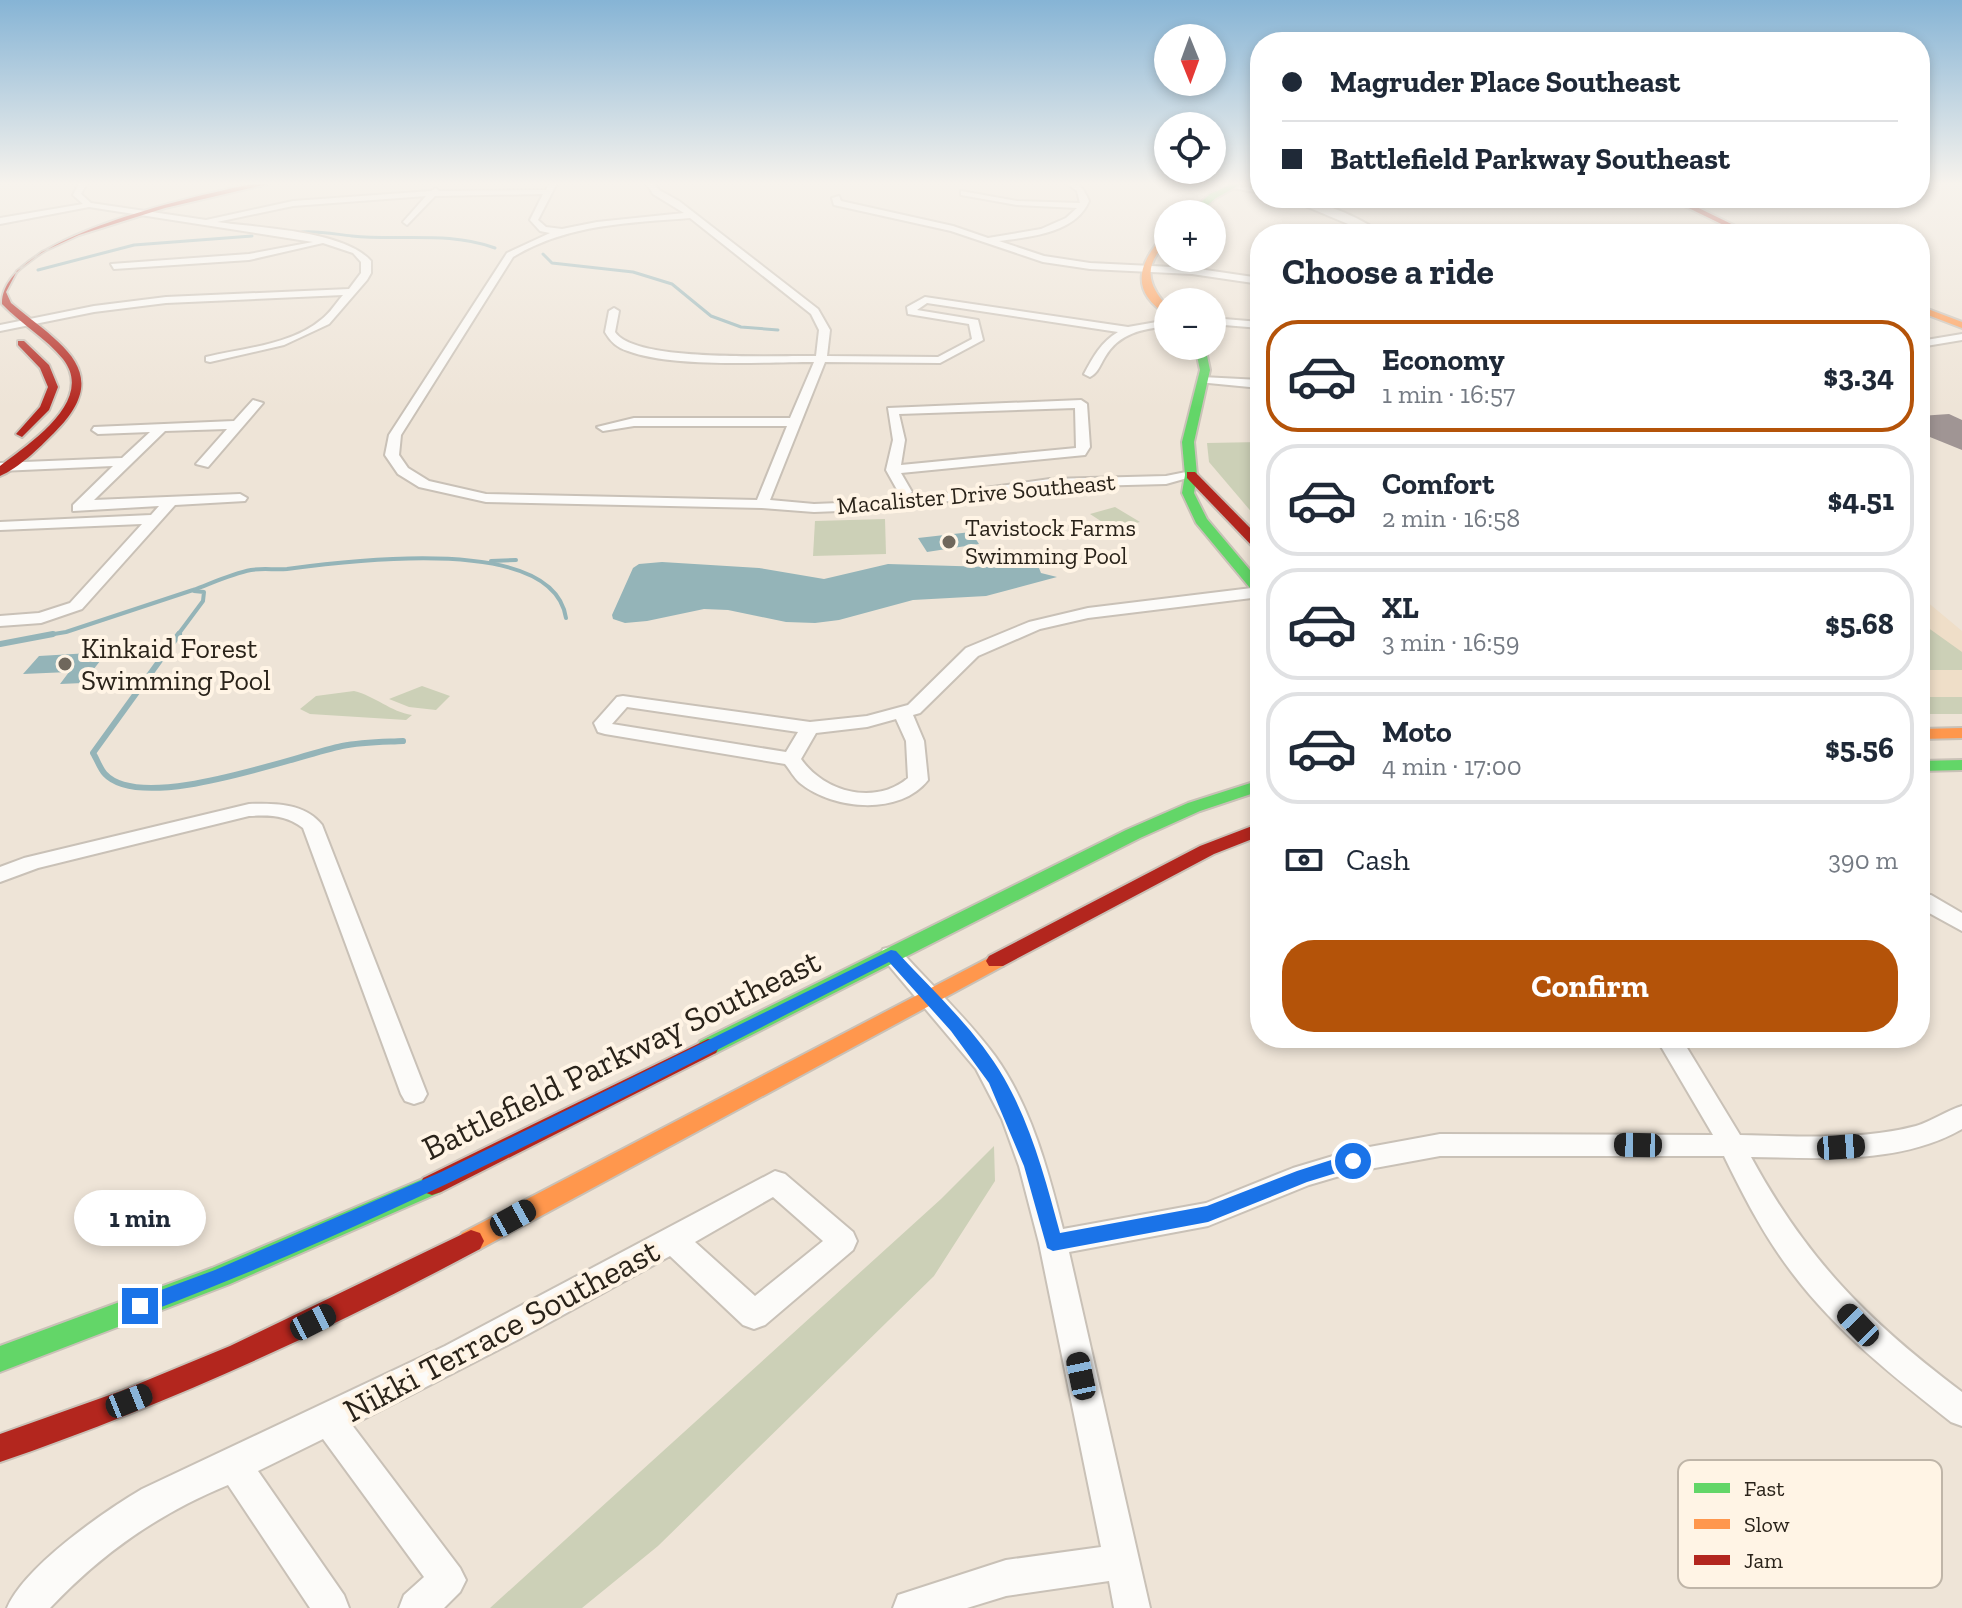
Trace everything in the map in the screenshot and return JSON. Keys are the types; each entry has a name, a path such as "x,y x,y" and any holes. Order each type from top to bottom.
{"street":[{"path":"2,465 55,426 70,409 78,391 79,377 73,364 26,322 2,295 7,274 28,258"},
{"path":"114,266 233,258"},
{"path":"210,359 300,336 325,322 366,273 363,258"},
{"name":"Macalister Drive Southeast","path":"508,258 395,435 392,447 396,463 424,484 454,493 495,499 762,504 814,508 869,507 1050,483 1166,480 1191,475"},
{"path":"747,258 815,311 827,332 821,358 797,422 762,504"},
{"path":"1040,258 1204,272 1250,279"},
{"path":"1146,258 1143,268 1145,286 1154,296"},
{"path":"1,326 166,300 351,292"},
{"path":"614,311 611,335 621,344 642,352 688,358 940,360 978,340 974,322 912,312 911,309 925,300 1128,330"},
{"path":"1930,305 1962,318"},
{"path":"1930,313 1962,325"},
{"path":"1226,322 1250,324"},
{"path":"1090,374 1111,338 1128,330 1154,325"},
{"path":"1,326 47,367 53,381 51,396 42,413 2,465"},
{"path":"1930,342 1962,337"},
{"path":"1205,360 1188,442 1191,475 1188,493 1193,507 1250,579"},
{"path":"1202,380 1250,383"},
{"path":"203,464 257,403"},
{"path":"893,470 1035,458 1084,450 1081,404 892,411 899,440 893,470 905,492"},
{"path":"603,427 634,422 797,422"},
{"path":"98,430 238,425"},
{"path":"63,523 161,428"},
{"path":"147,442 225,439"},
{"path":"1035,458 1040,473"},
{"path":"2,465 126,462"},
{"name":"Macalister Drive Southeast","path":"762,504 905,492 1040,473 1165,471 1191,475"},
{"path":"1191,475 1250,536"},
{"path":"82,505 240,498"},
{"path":"0,621 41,618 76,606 171,501"},
{"path":"0,526 155,519"},
{"path":"903,713 915,741 920,771 918,780 902,793 872,800 846,795 806,778 791,759 605,728 603,723 623,701 810,728 903,713 929,698 936,686 972,652 1017,630 1088,613 1250,593"},
{"path":"791,759 810,728"},
{"path":"1930,734 1962,733"},
{"path":"1930,766 1962,765"},
{"name":"Battlefield Parkway Southeast","path":"0,1359 221,1276 448,1178 1133,834 1194,807 1250,788"},
{"path":"0,875 31,863 249,810 278,808 298,813 312,825 414,1094"},
{"path":"0,1448 79,1422 313,1322 400,1279 928,995 1207,850 1250,833"},
{"path":"1930,904 1962,923"},
{"path":"891,955 986,1063 997,1080 1033,1166 1053,1243 1132,1608"},
{"path":"1675,1048 1705,1094 1785,1240 1818,1283 1898,1361 1962,1411"},
{"path":"1053,1243 1208,1214 1303,1176 1399,1151 1482,1143 1841,1147 1883,1143 1922,1134 1962,1116"},
{"name":"Nikki Terrace Southeast","path":"25,1608 68,1562 113,1527 156,1500 329,1420 591,1287 673,1240 775,1182 843,1241 754,1315 673,1240"},
{"name":"Nikki Terrace Southeast","path":"329,1420 448,1580 417,1608"},
{"path":"234,1465 331,1608"},
{"path":"911,1608 1006,1578 1120,1562"}],"shaded area":[{"path":"1930,604 1962,631 1962,709 1930,709"}],"green space":[{"path":"1250,442 1250,510 1209,462 1207,443"},
{"path":"1115,507 1140,522 1113,529 1090,514"},
{"path":"885,519 886,554 813,556 815,521"},
{"path":"1930,629 1962,652 1962,670 1930,670"},
{"path":"422,686 450,696 436,710 409,707 389,699"},
{"path":"354,691 412,715 406,720 310,714 300,709 316,696"},
{"path":"1930,697 1962,697 1962,714 1930,714"},
{"path":"994,1146 995,1181 934,1276 658,1546 582,1608 490,1608 941,1199"}],"water":[{"name":"Tavistock Farms Swimming Pool","path":"971,532 979,544 927,552 918,538"},
{"path":"1026,561 1037,563 1041,573 1057,577 986,596 913,600 839,620 815,623 786,622 728,610 704,609 625,623 613,619 612,615 633,568 639,564 662,562 759,568 824,579 888,564 989,567"},
{"name":"Kinkaid Forest Swimming Pool","path":"107,652 83,683 60,684 69,672 23,674 39,656"}],"building":[{"path":"1949,414 1962,420 1962,450 1930,437 1930,415"}],"waterway":[{"path":"38,270 84,258"},
{"path":"547,258 552,263 633,272 672,284 711,316 741,327 778,330"},
{"path":"45,635 66,632 251,570 398,559 488,563 525,573 553,591 566,618"},
{"path":"491,561 516,560"},
{"path":"177,636 203,601 204,592 194,591"},
{"path":"45,635 53,634"},
{"path":"179,634 93,753 105,774 124,785 151,788 184,785 256,770 342,746 403,741"},
{"path":"0,644 45,635"}],"traffic: fast":[{"path":"1203,360 1205,370 1188,442 1191,475 1188,493 1201,520 1250,579"},
{"path":"1930,766 1962,765"},
{"path":"708,1047 1133,834 1194,807 1250,788"},
{"path":"0,1359 221,1276 432,1185"}],"traffic: slow":[{"path":"1150,258 1145,274 1146,283 1154,295"},
{"path":"1930,313 1962,325"},
{"path":"1930,734 1962,733"},
{"path":"471,1241 996,961"}],"traffic: jam":[{"path":"0,472 56,425 76,394 78,378 71,363 7,304 2,292 14,270 30,258"},
{"path":"21,343 45,367 53,387 45,408 22,434"},
{"path":"1191,475 1250,536"},
{"path":"996,961 1207,850 1250,833"},
{"path":"432,1185 708,1047"},
{"path":"0,1448 181,1381 299,1328 471,1241"}],"place":[{"name":"Tavistock Farms Swimming Pool","path":"949,542"},
{"name":"Kinkaid Forest Swimming Pool","path":"65,664"}],"route":[{"path":"140,1306 221,1276 448,1178 891,955 957,1027 997,1080 1033,1166 1053,1243 1208,1214 1303,1176 1353,1161"}]}
